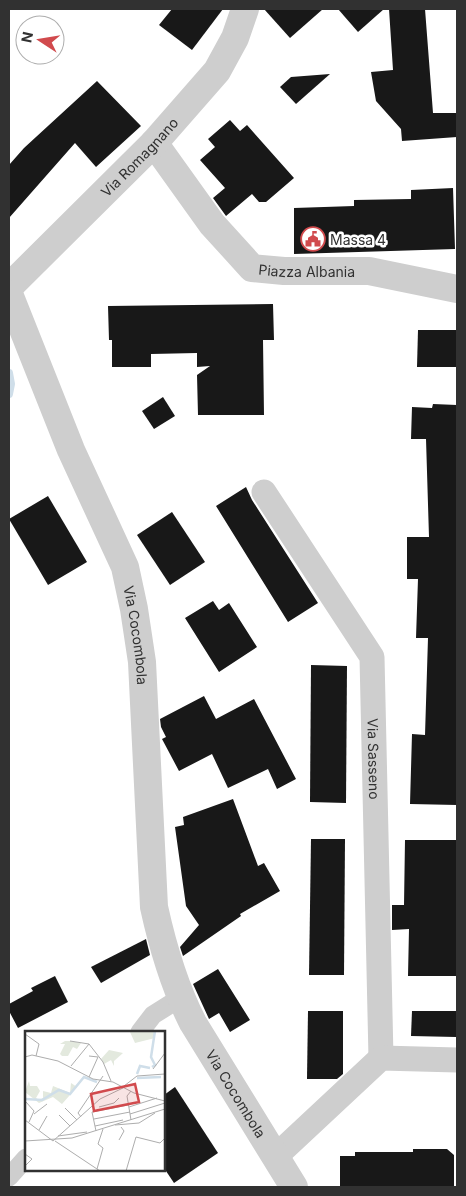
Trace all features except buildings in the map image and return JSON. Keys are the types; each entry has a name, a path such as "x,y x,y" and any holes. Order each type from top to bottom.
{"street":[{"name":"Via Romagnano","path":"9,287 154,143 217,71 236,38 245,9"},
{"name":"Piazza Albania","path":"154,143 212,224 252,268 284,271 369,270 457,289"},
{"name":"Via Cocombola","path":"9,294 71,450 125,567 142,662 154,907 162,944 180,998 294,1187"},
{"name":"Via Sasseno","path":"264,492 372,657 381,1058"},
{"path":"141,1031 153,1015 180,998"},
{"path":"275,1157 381,1058 457,1060"},
{"path":"9,1177 25,1159"}],"waterway":[{"path":"9,373 11,384 9,394"}],"place":[{"name":"Massa 4","path":"313,239"}]}
